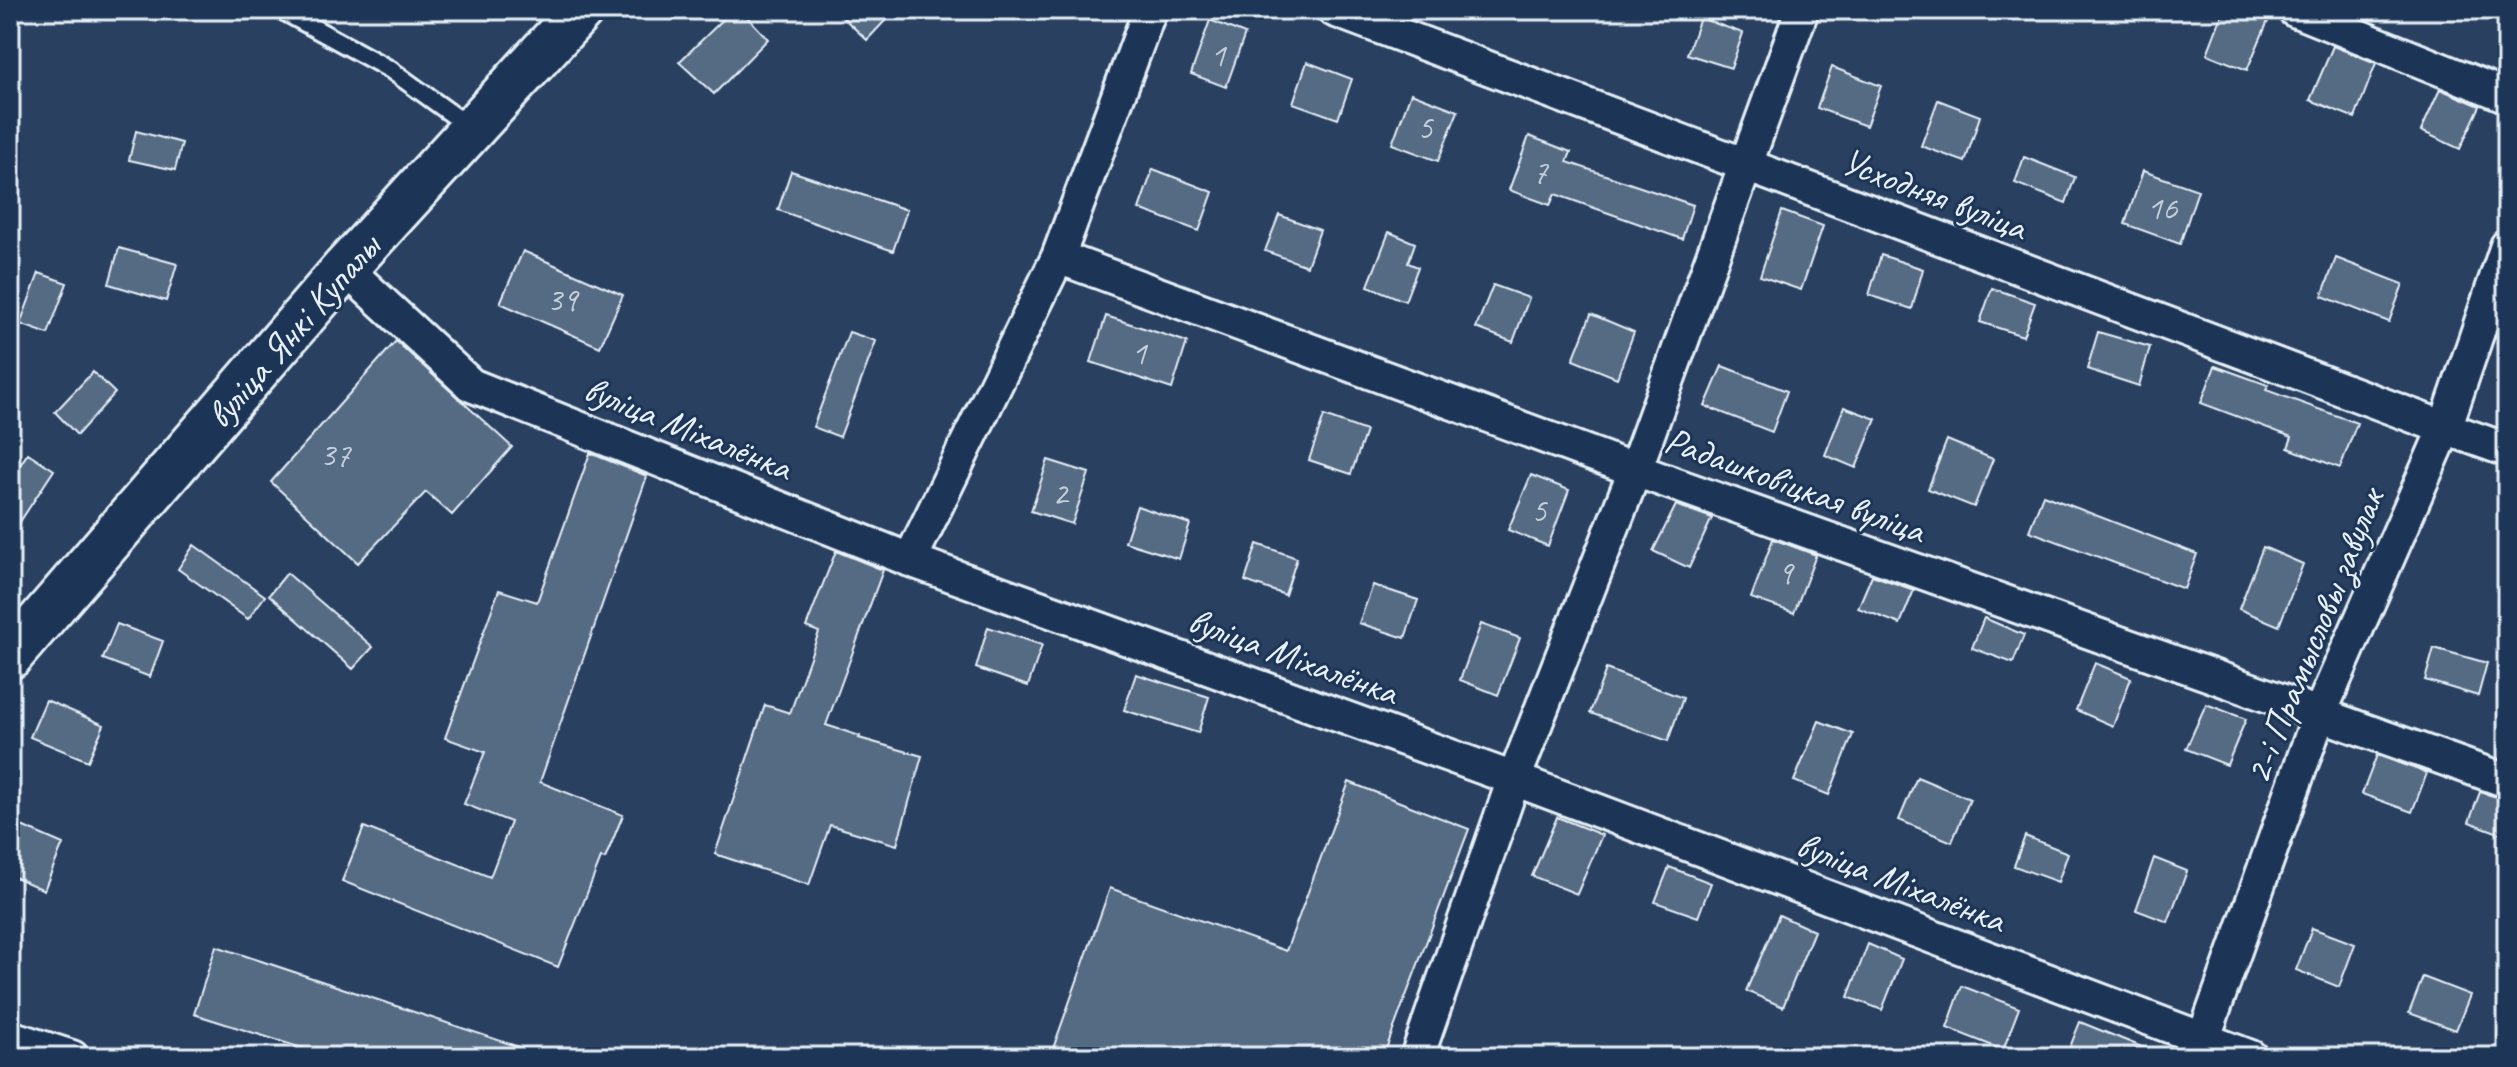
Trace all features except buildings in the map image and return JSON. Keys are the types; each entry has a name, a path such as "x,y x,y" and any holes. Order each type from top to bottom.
{"main road":[{"name":"вуліца Янкі Купалы","path":"10,656 345,268 581,10"}],"street":[{"path":"910,560 1058,257 1150,10"},
{"name":"Усходняя вуліца","path":"1334,10 2507,450"},
{"path":"1417,1057 1514,779 1635,470 1802,10"},
{"path":"2294,10 2507,96"},
{"name":"2-і Прамысловы завулак","path":"2201,1048 2319,715 2445,428 2507,246"},
{"name":"Радашковіцкая вуліца","path":"1058,257 1635,470 2507,781"},
{"name":"вуліца Міхалёнка","path":"345,268 471,385 910,560 1514,779 2201,1048 2251,1057"},
{"path":"10,1037 72,1057"}],"lane":[{"path":"281,10 391,70 472,129"}]}
